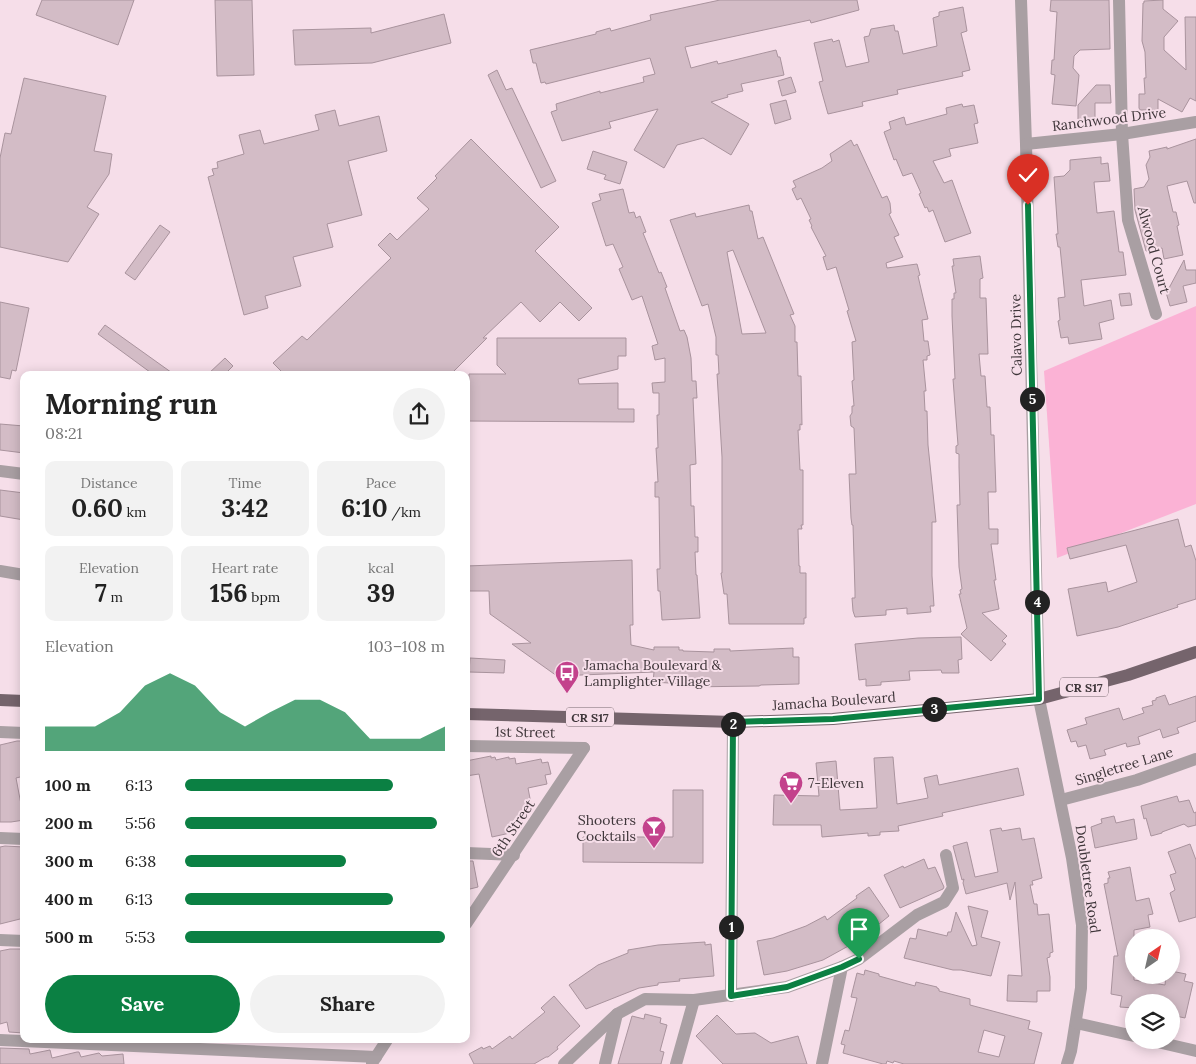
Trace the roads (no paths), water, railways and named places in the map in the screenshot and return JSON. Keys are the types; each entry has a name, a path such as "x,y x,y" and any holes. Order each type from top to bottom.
{"main road":[{"name":"Jamacha Boulevard","path":"470,714 733,722 833,719 1039,699 1128,675 1196,652"},
{"path":"0,700 20,701"}],"street":[{"name":"Calavo Drive","path":"1021,0 1039,699"},
{"name":"Alwood Court","path":"1119,0 1122,134 1128,220 1156,314"},
{"name":"Ranchwood Drive","path":"1026,144 1122,134 1196,122"},
{"path":"0,471 20,474"},
{"path":"0,572 20,574"},
{"name":"Doubletree Road","path":"1039,699 1061,800 1082,924 1082,967 1076,1023 1067,1064"},
{"path":"731,996 733,722"},
{"path":"0,732 20,733"},
{"name":"1st Street","path":"470,746 584,748"},
{"name":"6th Street","path":"470,918 584,748"},
{"name":"Singletree Lane","path":"1061,800 1137,780 1196,759"},
{"path":"0,838 20,838"},
{"path":"470,853 514,855"},
{"path":"564,1064 617,1014 645,1000 694,1000 787,987 859,959 917,915 944,902 953,888 946,855"},
{"path":"0,940 20,941"},
{"path":"822,1064 842,967"},
{"path":"676,1064 694,1000"},
{"path":"605,1064 617,1014"},
{"path":"1076,1023 1125,1034"},
{"path":"0,1040 20,1041"},
{"path":"56,1043 373,1060 385,1043"},
{"path":"1180,1047 1196,1051"}],"place":[{"name":"Jamacha Boulevard & Lamplighter Village","path":"567,694"},
{"name":"7-Eleven","path":"791,804"},
{"name":"Shooters Cocktails","path":"654,849"}]}
